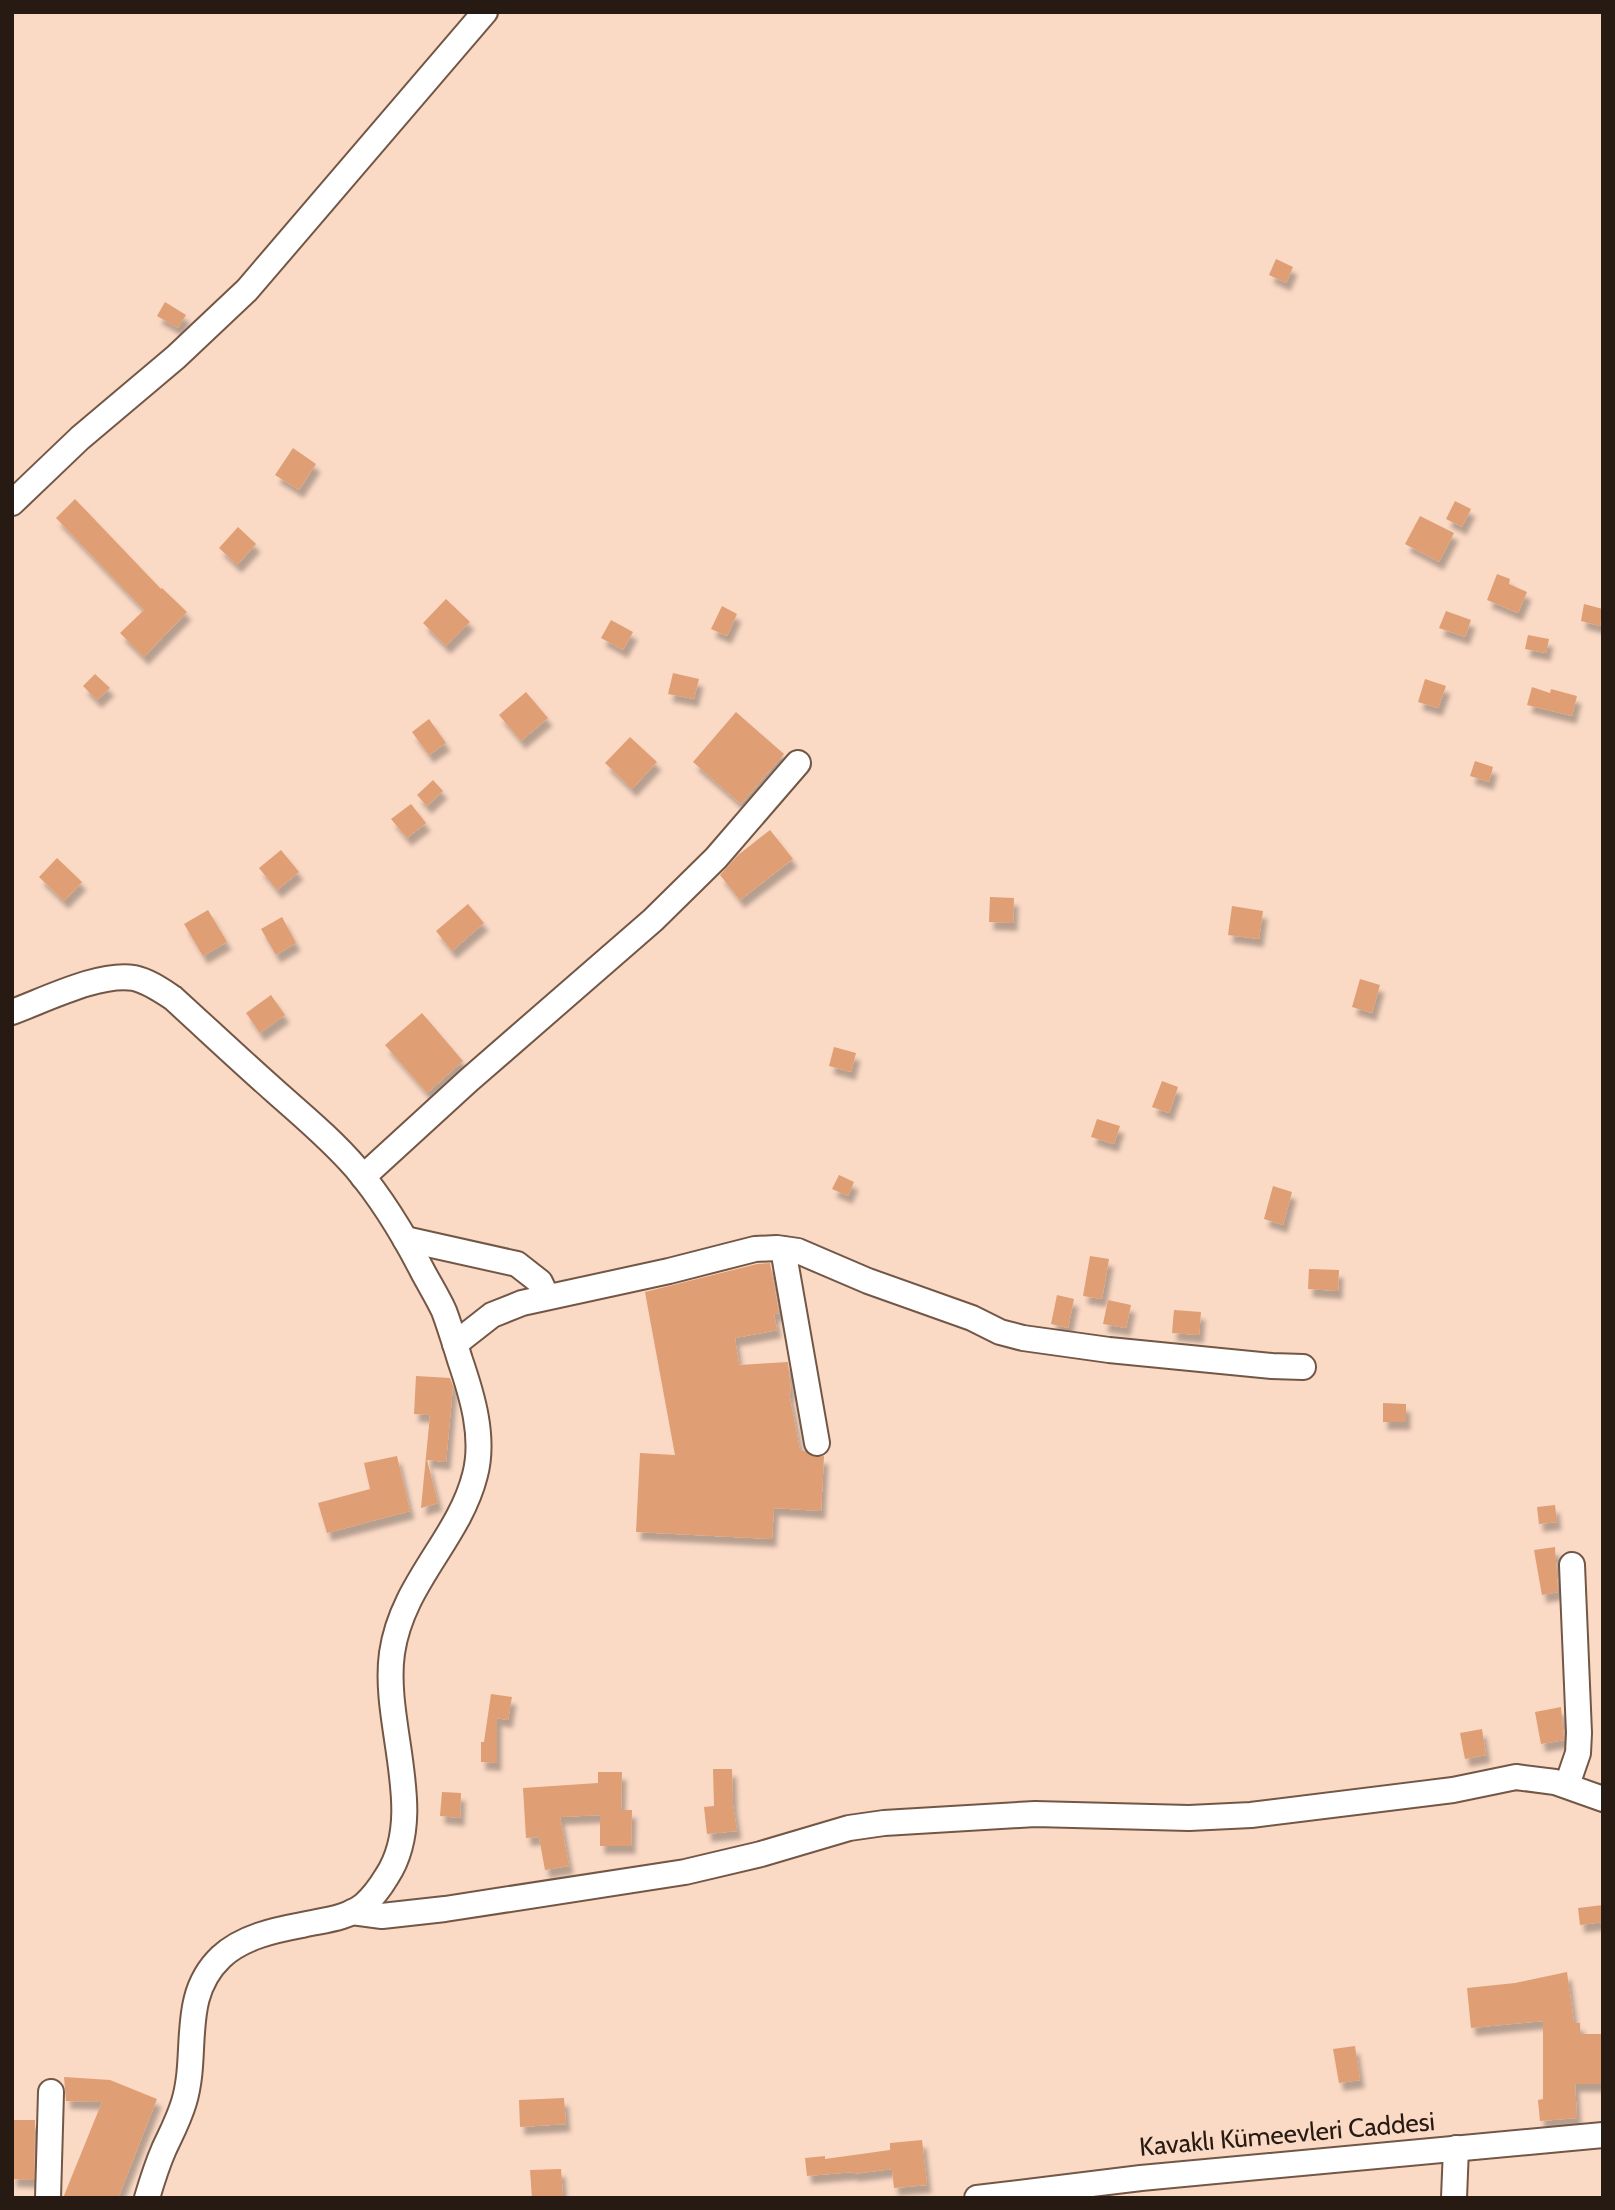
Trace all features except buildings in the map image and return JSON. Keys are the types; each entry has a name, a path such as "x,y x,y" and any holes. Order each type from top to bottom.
{"street":[{"path":"12,503 80,438 176,357 247,290 485,12"},
{"path":"363,1177 469,1080 653,920 716,858 798,763"},
{"path":"12,1012 102,979 122,977 137,978 173,998 328,1138 381,1200 443,1309 470,1390 477,1421 477,1472 463,1507 418,1581 399,1623 393,1652 391,1691 405,1815 398,1857 379,1888 365,1904 352,1912 332,1920 300,1925 241,1943 224,1954 211,1968 200,1984 194,2003 189,2079 184,2102 147,2198"},
{"path":"405,1239 517,1264 540,1282 547,1297"},
{"path":"455,1344 492,1315 522,1303 755,1249 783,1249 798,1251 868,1281 972,1318 1000,1332 1023,1338 1122,1351 1303,1367"},
{"path":"783,1249 817,1443"},
{"path":"1567,1786 1578,1753 1579,1733 1572,1565"},
{"path":"352,1912 382,1916 444,1909 685,1872 761,1854 849,1828 884,1823 1035,1814 1189,1818 1251,1815 1453,1790 1516,1777 1567,1786 1603,1799"},
{"path":"48,2198 51,2092"},
{"name":"Kavaklı Kümeevleri Caddesi","path":"977,2198 1141,2178 1603,2136"},
{"path":"1454,2198 1457,2148"}]}
